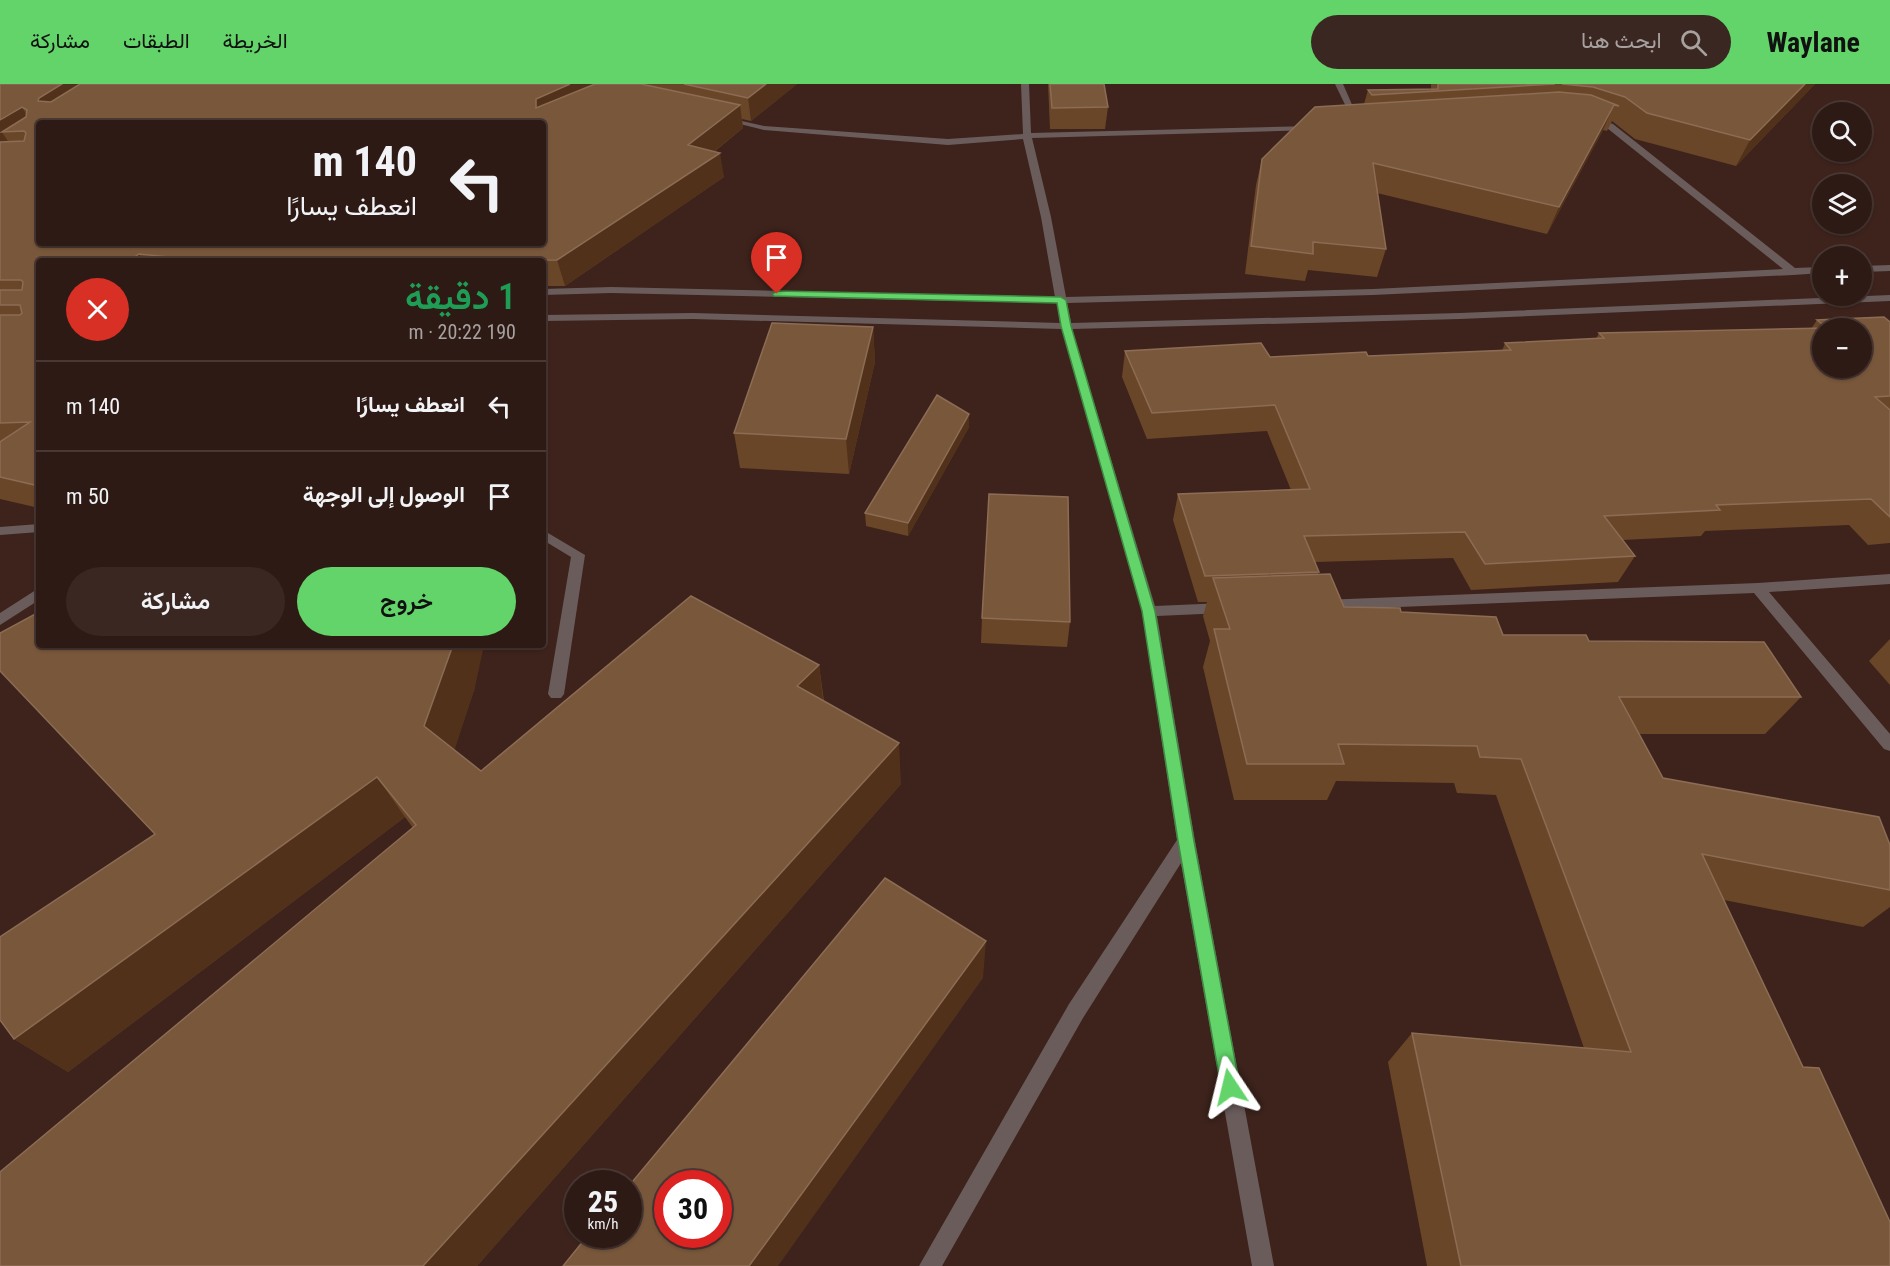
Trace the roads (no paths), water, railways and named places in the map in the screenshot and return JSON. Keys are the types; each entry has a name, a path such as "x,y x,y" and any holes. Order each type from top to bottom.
{"street":[{"path":"1025,84 1028,136 1066,326 1149,611 1186,841 1263,1266"},
{"path":"1339,84 1360,126 1348,127"},
{"path":"1582,116 1610,126 1793,272"},
{"path":"718,118 764,128 948,142 1028,136 1324,128"},
{"path":"1872,269 1890,268"},
{"path":"546,292 611,290 1061,300 1373,292 1812,271"},
{"path":"546,318 693,316 1066,326 1460,316 1890,298"},
{"path":"0,531 36,528"},
{"path":"546,536 578,555 556,694"},
{"path":"1304,605 1758,588 1890,579"},
{"path":"1758,588 1890,745"},
{"path":"0,620 36,595"},
{"path":"1149,611 1244,608"},
{"path":"930,1266 1076,1011 1186,841"}]}
